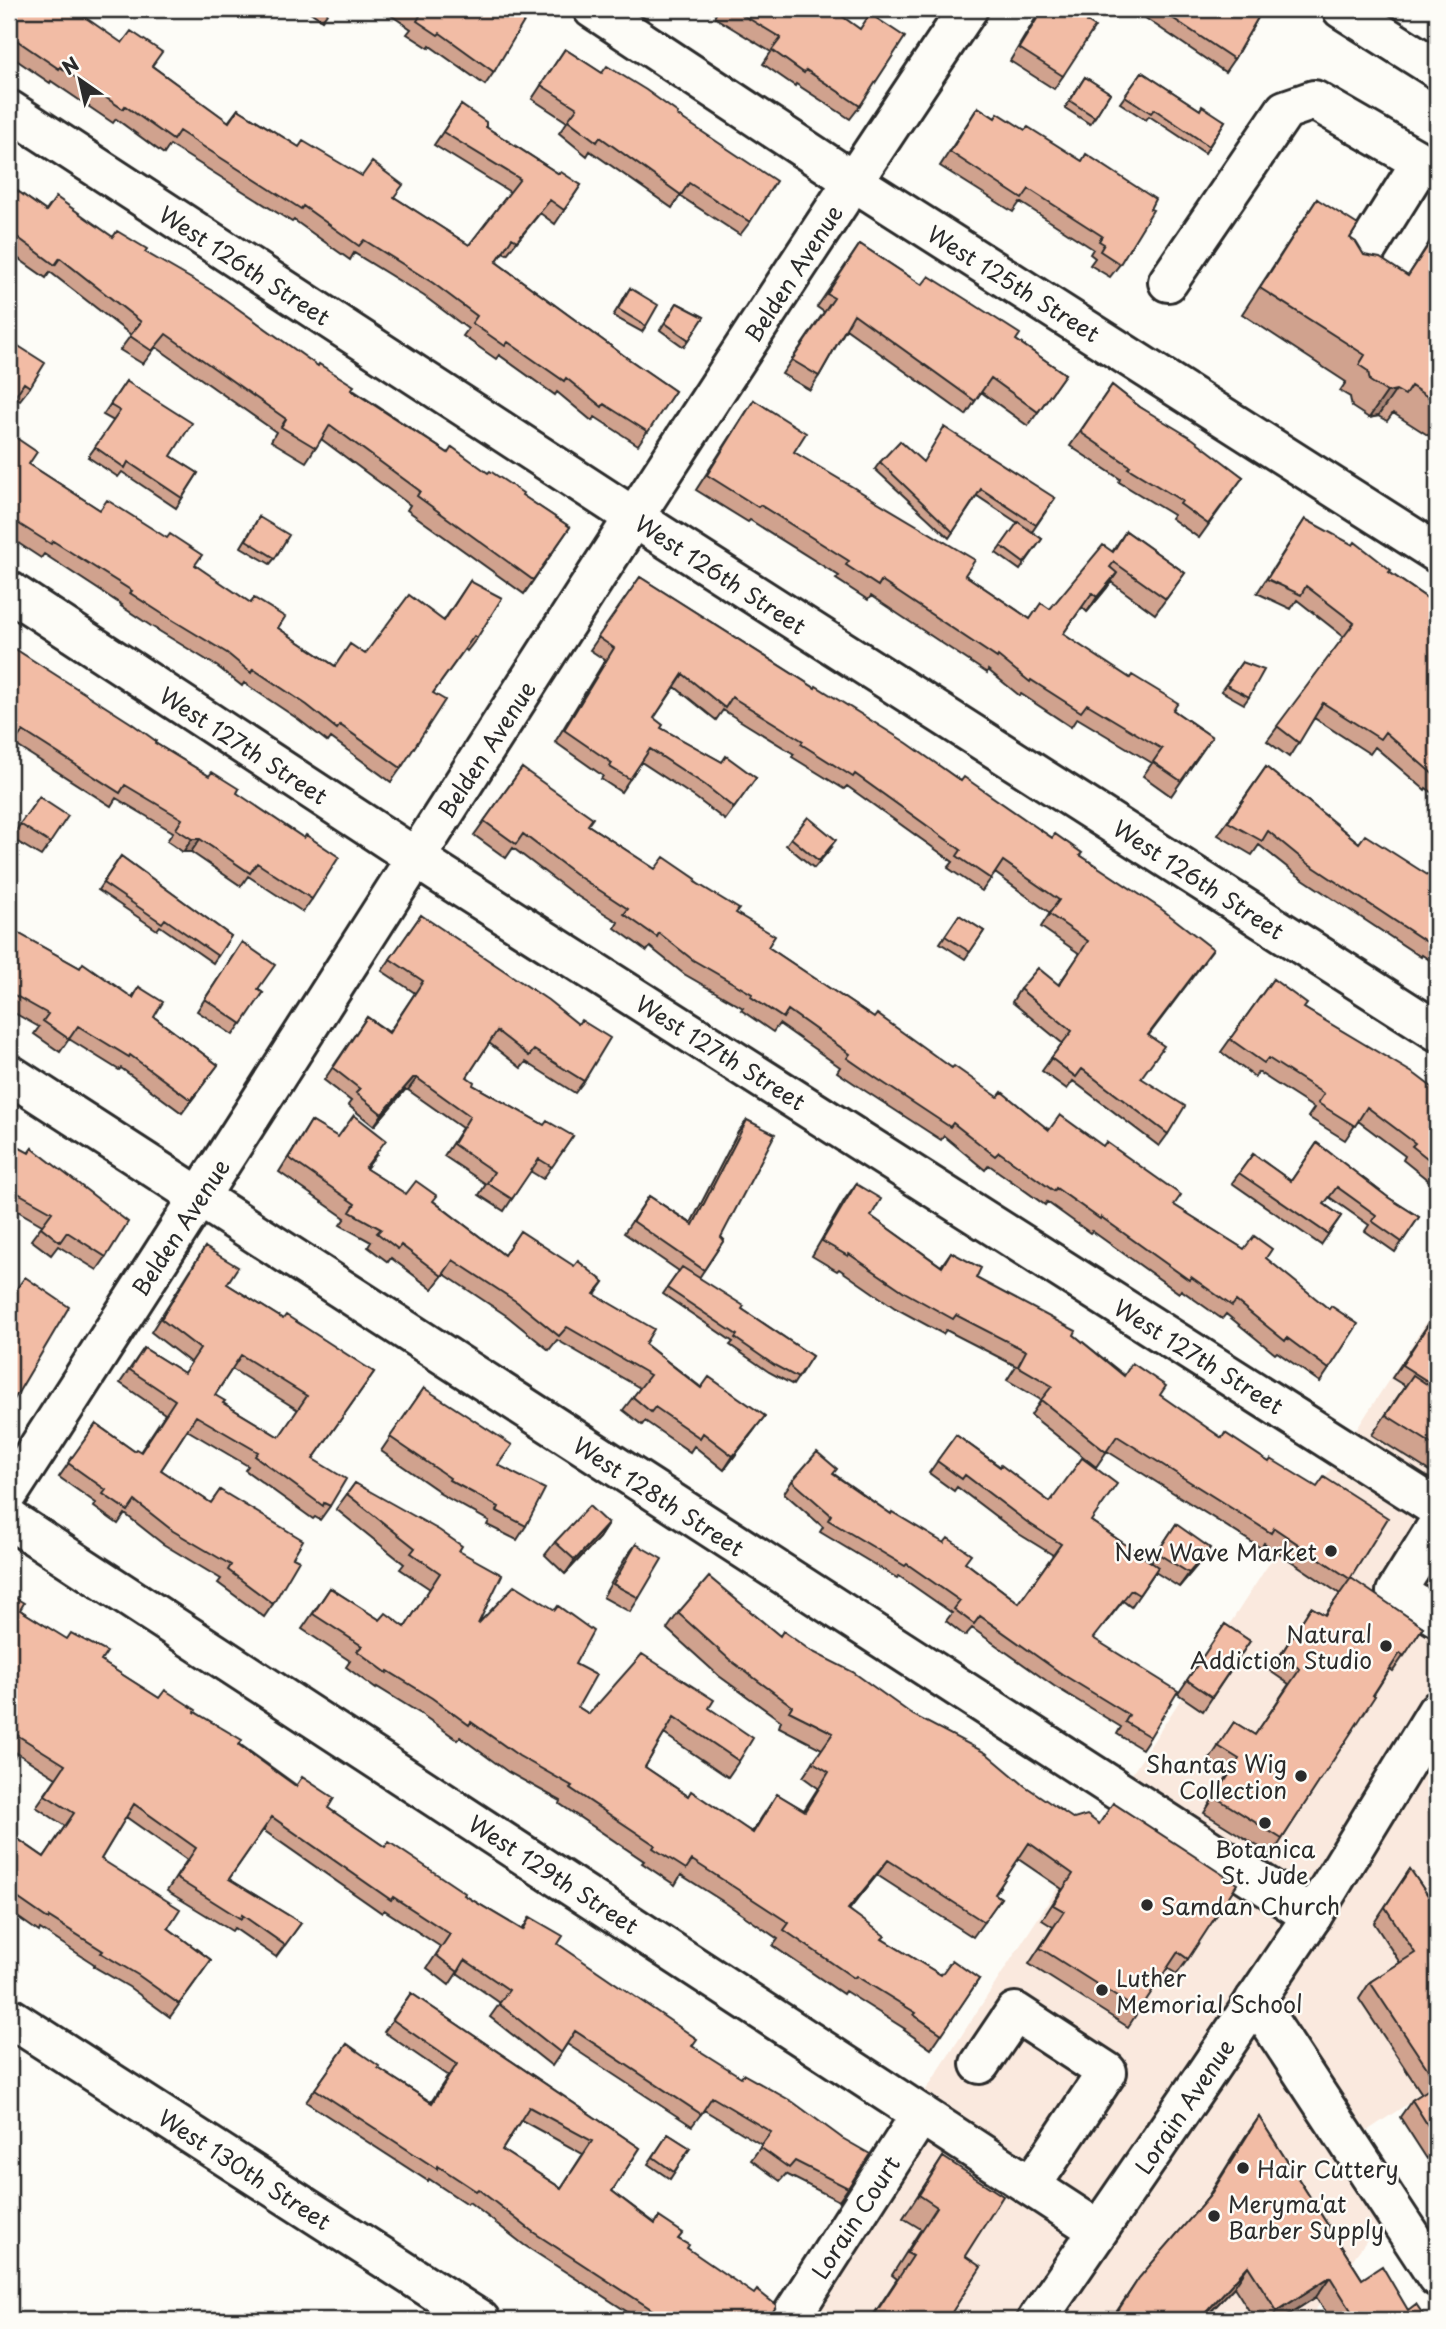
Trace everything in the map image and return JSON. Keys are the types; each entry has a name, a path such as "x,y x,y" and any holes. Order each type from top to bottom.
{"street":[{"name":"West 125th Street","path":"593,9 853,181 1437,553"},
{"name":"Belden Avenue","path":"9,1493 634,518 968,9"},
{"path":"1342,9 1437,69"},
{"path":"1168,282 1285,110 1314,100 1429,166 1358,263"},
{"name":"West 126th Street","path":"9,110 634,518 1437,1031"},
{"name":"West 127th Street","path":"9,591 416,859 1437,1508"},
{"name":"West 128th Street","path":"9,1074 1312,1916"},
{"name":"West 129th Street","path":"9,1519 1098,2230"},
{"path":"1437,1526 1396,1592 1437,1617"},
{"name":"Lorain Avenue","path":"1037,2320 1312,1916 1437,1711"},
{"path":"1255,2000 1437,2277"},
{"path":"980,2064 1015,2012 1107,2071 1031,2186"},
{"name":"West 130th Street","path":"9,2017 480,2320"},
{"name":"Lorain Court","path":"789,2320 921,2114"}],"shaded area":[{"path":"1437,1306 1437,2084 1358,2137 1398,2198 1308,2320 776,2320"}],"building":[{"path":"9,9 73,9 122,43 131,31 162,52 152,66 229,122 238,109 299,147 303,141 362,176 372,162 403,185 394,197 469,245 520,179 443,132 461,105 486,122 486,127 581,185 564,210 550,200 517,241 512,238 496,262 675,391 648,432 604,404 602,407 566,378 564,381 508,342 505,346 472,323 477,316 433,283 364,240 359,246 303,206 301,209 179,131 173,140 125,106 123,109 60,67 59,69 9,35"},
{"path":"410,9 522,9 529,13 494,72 440,33 438,35 417,21 420,16"},
{"path":"733,9 832,9 860,29 870,14 905,37 860,106 806,70 804,73 772,50 781,38"},
{"path":"1043,9 1095,9 1087,22 1095,27 1063,76 1019,48"},
{"path":"1159,9 1263,9 1234,59"},
{"path":"565,49 602,73 607,66 646,90 678,113 677,115 776,181 750,222 689,183 681,195 600,137 597,142 568,120 577,108 541,85"},
{"path":"1142,72 1200,110 1202,106 1225,121 1209,146 1154,109 1151,113 1125,96"},
{"path":"1085,77 1110,93 1095,117 1070,101"},
{"path":"978,107 995,118 998,113 1025,130 1028,127 1082,161 1086,154 1155,199 1150,209 1153,210 1120,264 1100,251 1104,244 1099,241 1102,236 1029,189 1022,199 950,152"},
{"path":"9,185 46,211 56,197 113,237 117,231 147,249 145,252 216,293 318,366 319,364 354,386 351,390 448,453 452,447 570,527 533,580 417,496 420,491 330,425 316,448 281,427 286,419 166,334 152,351 130,336 141,322 60,258 55,265 9,231"},
{"path":"1317,199 1358,225 1350,238 1364,255 1380,258 1408,276 1437,232 1437,403 1411,386 1405,395 1396,390 1387,392 1370,381 1368,371 1359,365 1365,355 1260,288"},
{"path":"860,244 922,285 929,276 975,305 1020,334 1016,340 1065,374 1038,412 991,378 975,401 854,314 819,376 792,360 834,298 827,294"},
{"path":"630,288 658,305 646,326 618,309"},
{"path":"9,302 18,309 9,321"},
{"path":"677,303 704,317 689,340 665,323"},
{"path":"9,340 45,363 30,387 24,383 9,406"},
{"path":"126,381 192,423 171,456 198,473 182,498 128,462 125,468 95,447 120,411 110,405"},
{"path":"1112,385 1140,407 1193,439 1243,477 1208,524 1180,504 1182,501 1128,468 1130,466 1080,432"},
{"path":"754,400 806,433 794,452 975,560 965,575 1030,619 1041,603 1050,609 1103,545 1113,552 1126,531 1185,573 1166,599 1114,562 1110,567 1117,573 1097,597 1092,593 1063,634 1130,678 1132,675 1178,703 1173,710 1212,737 1181,781 1153,762 1162,749 1087,704 1081,712 1031,680 1030,682 998,656 997,658 881,581 878,586 846,565 849,561 707,475"},
{"path":"944,427 1055,498 1036,525 981,489 953,532 880,462 900,441 923,462"},
{"path":"9,433 37,452 29,464 100,510 107,500 167,538 170,534 202,555 195,565 251,603 254,598 285,617 278,628 335,666 350,644 365,654 409,595 444,621 470,581 502,598 477,638 474,636 433,693 445,700 401,768 340,725 337,729 253,669 251,673 227,653 130,593 132,591 53,541 51,544 11,519 15,513 9,509"},
{"path":"259,517 289,535 275,558 246,540"},
{"path":"1305,519 1353,545 1355,542 1391,570 1389,572 1437,605 1437,775 1385,732 1380,739 1323,703 1299,743 1277,726 1354,623 1306,586 1301,595 1267,579"},
{"path":"1018,522 1042,539 1024,563 1001,546"},
{"path":"640,577 907,743 961,781 964,777 1052,838 1055,834 1082,853 1080,855 1160,908 1213,949 1148,1035 1164,1046 1141,1078 1185,1106 1168,1134 1082,1069 1076,1077 1051,1058 1072,1031 1020,989 1038,968 1059,985 1088,941 1049,914 1059,900 1003,861 991,879 957,856 961,850 855,774 853,777 801,744 803,741 732,697 725,708 683,674 654,718 663,725 661,728 722,762 726,756 756,778 734,808 705,785 650,749 630,779 610,767 612,763 564,730 614,648 598,637"},
{"path":"9,645 131,723 156,741 155,743 209,776 212,772 239,789 237,793 304,838 306,835 339,857 312,899 257,863 250,873 200,839 192,839 176,829 182,819 125,785 120,793 23,731 9,746"},
{"path":"1242,662 1264,670 1249,697 1226,685"},
{"path":"1266,767 1359,843 1365,835 1437,881 1437,945 1432,941 1430,944 1306,862 1268,831 1262,841 1228,822"},
{"path":"522,768 593,818 588,825 655,869 664,857 696,879 695,882 739,909 736,913 775,936 768,947 874,1018 877,1014 952,1068 954,1066 998,1097 1002,1092 1049,1130 1060,1115 1103,1146 1106,1142 1181,1195 1174,1205 1244,1249 1254,1236 1272,1249 1266,1258 1329,1309 1331,1306 1358,1324 1329,1369 1287,1338 1285,1341 1236,1301 1232,1306 1191,1277 1189,1280 1101,1217 1100,1219 1056,1188 1054,1191 999,1152 995,1156 953,1123 950,1127 876,1078 847,1058 850,1054 788,1010 783,1018 751,997 752,994 693,960 659,933 657,937 624,914 628,909 523,834 516,844 484,821"},
{"path":"39,797 68,816 50,843 20,824"},
{"path":"808,817 836,840 819,861 791,838"},
{"path":"121,856 231,936 218,956 165,919 162,923 103,883"},
{"path":"421,915 548,1000 578,1024 581,1020 610,1038 584,1081 534,1050 529,1056 497,1031 467,1077 474,1082 473,1085 544,1125 547,1121 573,1136 552,1167 539,1159 512,1199 487,1183 494,1172 453,1144 470,1116 417,1078 413,1078 382,1114 356,1093 360,1089 333,1068 367,1017 389,1033 423,981 390,959"},
{"path":"959,915 984,931 970,952 945,936"},
{"path":"9,928 80,968 83,963 133,998 139,987 163,1002 154,1017 218,1065 191,1100 130,1055 129,1057 78,1026 69,1039 43,1021 48,1014 9,992"},
{"path":"242,942 275,965 258,989 263,993 242,1024 205,999"},
{"path":"1273,979 1307,1004 1304,1008 1416,1075 1437,1091 1437,1166 1412,1146 1415,1143 1367,1107 1355,1126 1318,1103 1324,1094 1268,1058 1264,1063 1230,1039"},
{"path":"354,1115 386,1140 365,1168 406,1194 416,1181 437,1196 433,1201 504,1255 520,1231 574,1266 578,1261 604,1282 594,1294 654,1329 645,1344 701,1388 709,1377 765,1416 733,1456 703,1433 700,1438 655,1407 651,1412 633,1397 650,1375 567,1327 559,1336 517,1302 453,1260 442,1276 401,1245 398,1249 377,1233 381,1229 350,1212 355,1204 289,1158 311,1121 338,1137"},
{"path":"747,1120 775,1134 721,1237 724,1240 704,1270 633,1221 649,1196 693,1225"},
{"path":"9,1142 29,1153 32,1148 128,1222 106,1257 67,1232 60,1242 41,1227 52,1212 9,1188"},
{"path":"1317,1143 1389,1198 1419,1217 1402,1242 1372,1221 1376,1215 1337,1187 1324,1204 1341,1216 1328,1234 1239,1173 1253,1154 1291,1181"},
{"path":"856,1184 881,1199 871,1216 942,1267 951,1252 981,1268 976,1278 1076,1331 1074,1335 1124,1376 1132,1363 1166,1386 1160,1395 1222,1438 1225,1433 1269,1462 1271,1459 1317,1487 1324,1477 1388,1518 1350,1579 1274,1528 1271,1533 1117,1436 1106,1452 1041,1400 1052,1386 1018,1366 1026,1351 956,1315 953,1319 906,1293 849,1254 848,1256 822,1241"},
{"path":"205,1247 238,1267 227,1284 283,1319 286,1315 374,1372 313,1459 346,1479 330,1506 324,1503 323,1506 255,1456 258,1452 196,1416 161,1470 211,1503 220,1490 303,1540 293,1557 299,1560 273,1604 228,1570 231,1565 173,1531 135,1501 128,1511 103,1494 106,1490 68,1463 96,1424 134,1451 136,1449 141,1452 175,1400 130,1370 144,1348 184,1373 200,1349 161,1319","holes":["241,1355 307,1396 279,1437 223,1403 225,1401 215,1395"]},
{"path":"682,1267 744,1306 742,1309 812,1356 798,1378 774,1365 735,1338 737,1335 667,1288"},
{"path":"25,1277 69,1307 9,1408 9,1299"},
{"path":"1437,1311 1437,1376 1432,1384 1402,1365"},
{"path":"1413,1375 1437,1391 1437,1447 1386,1415"},
{"path":"424,1388 512,1445 498,1465 545,1489 526,1526 497,1511 499,1507 449,1480 450,1478 390,1437"},
{"path":"956,1435 1050,1502 1082,1458 1117,1484 1091,1521 1158,1567 1139,1595 1131,1590 1093,1638 1178,1691 1150,1737 1125,1722 1129,1715 1062,1674 980,1616 974,1624 954,1609 960,1601 907,1564 905,1566 828,1520 831,1515 792,1481 817,1452 837,1469 833,1474 891,1514 892,1512 944,1543 948,1538 971,1554 965,1562 1019,1603 1061,1544 965,1475 962,1479 937,1461"},
{"path":"355,1483 439,1530 462,1546 459,1551 502,1575 478,1624 515,1585 555,1610 558,1606 593,1631 575,1664 596,1675 578,1707 589,1714 642,1654 714,1700 709,1708 753,1738 739,1761 674,1717 645,1767 688,1796 691,1791 753,1833 777,1794 805,1811 829,1772 813,1762 833,1733 789,1711 792,1706 730,1660 678,1613 709,1577 780,1636 783,1631 811,1651 853,1672 913,1715 986,1753 1025,1786 1074,1819 1087,1815 1099,1824 1113,1803 1237,1884 1188,1959 1178,1952 1139,2011 1040,1948 1064,1911 1053,1905 1073,1874 1029,1843 995,1894 1001,1898 984,1922 888,1860 848,1909 885,1936 882,1939 941,1975 952,1960 979,1979 942,2034 914,2015 916,2013 856,1976 854,1978 784,1930 789,1923 737,1889 692,1860 686,1869 570,1788 572,1786 519,1756 471,1722 469,1725 388,1671 387,1673 357,1651 362,1646 313,1614 330,1588 380,1620 386,1613 405,1627 440,1573 411,1553 415,1548 347,1494"},
{"path":"589,1506 608,1524 575,1560 555,1542"},
{"path":"1176,1524 1210,1548 1189,1573 1157,1553"},
{"path":"636,1544 662,1559 639,1598 613,1584"},
{"path":"1351,1578 1423,1627 1404,1656 1400,1653 1282,1839 1215,1797 1239,1759 1218,1746 1234,1722 1255,1735 1300,1669 1280,1656 1311,1607 1325,1615"},
{"path":"9,1594 24,1603 20,1610 67,1639 71,1633 107,1652 101,1661 159,1698 165,1690 196,1710 195,1712 242,1740 239,1745 296,1786 302,1777 334,1798 328,1808 385,1847 389,1842 465,1893 464,1895 523,1930 530,1917 563,1936 558,1944 697,2039 692,2046 741,2077 743,2074 793,2102 842,2138 870,2154 848,2188 795,2161 789,2168 760,2147 771,2132 712,2097 701,2114 575,2031 561,2053 499,2004 509,1990 465,1960 458,1972 436,1955 450,1934 393,1897 391,1900 272,1817 229,1879 301,1923 285,1945 242,1915 241,1919 176,1878 196,1848 134,1804 101,1859 180,1909 168,1928 211,1960 179,2004 101,1953 103,1951 49,1917 48,1919 9,1892 9,1833 44,1857 74,1813 45,1795 65,1765 9,1730"},
{"path":"1225,1624 1250,1641 1212,1697 1187,1680"},
{"path":"9,1749 16,1755 9,1765"},
{"path":"1410,1869 1437,1909 1437,2083 1370,1982 1415,1953 1385,1907"},
{"path":"411,1993 640,2148 612,2191 655,2224 659,2217 683,2233 678,2239 689,2245 687,2248 754,2294 757,2290 776,2305 767,2320 668,2320 533,2232 478,2189 476,2191 438,2166 437,2169 315,2089 347,2044 432,2103 457,2064 393,2020","holes":["529,2107 592,2141 561,2188 502,2150"]},
{"path":"1437,2084 1437,2140 1412,2100"},
{"path":"1259,2117 1362,2279 1382,2266 1408,2310 1416,2304 1427,2320 1366,2320 1365,2317 1357,2320 1330,2277 1277,2311 1248,2266 1199,2320 1112,2320 1139,2278 1209,2197"},
{"path":"668,2134 690,2148 674,2172 653,2157"},
{"path":"943,2157 1003,2196 965,2256 981,2267 947,2320 871,2320 913,2256 907,2253 937,2207 919,2195"}],"place":[{"name":"New Wave Market","path":"1331,1551"},
{"name":"Natural Addiction Studio","path":"1386,1646"},
{"name":"Shantas Wig Collection","path":"1301,1776"},
{"name":"Botanica St. Jude","path":"1265,1823"},
{"name":"Samdan Church","path":"1147,1905"},
{"name":"Luther Memorial School","path":"1102,1990"},
{"name":"Hair Cuttery","path":"1243,2168"},
{"name":"Meryma'at Barber Supply","path":"1214,2216"}]}
